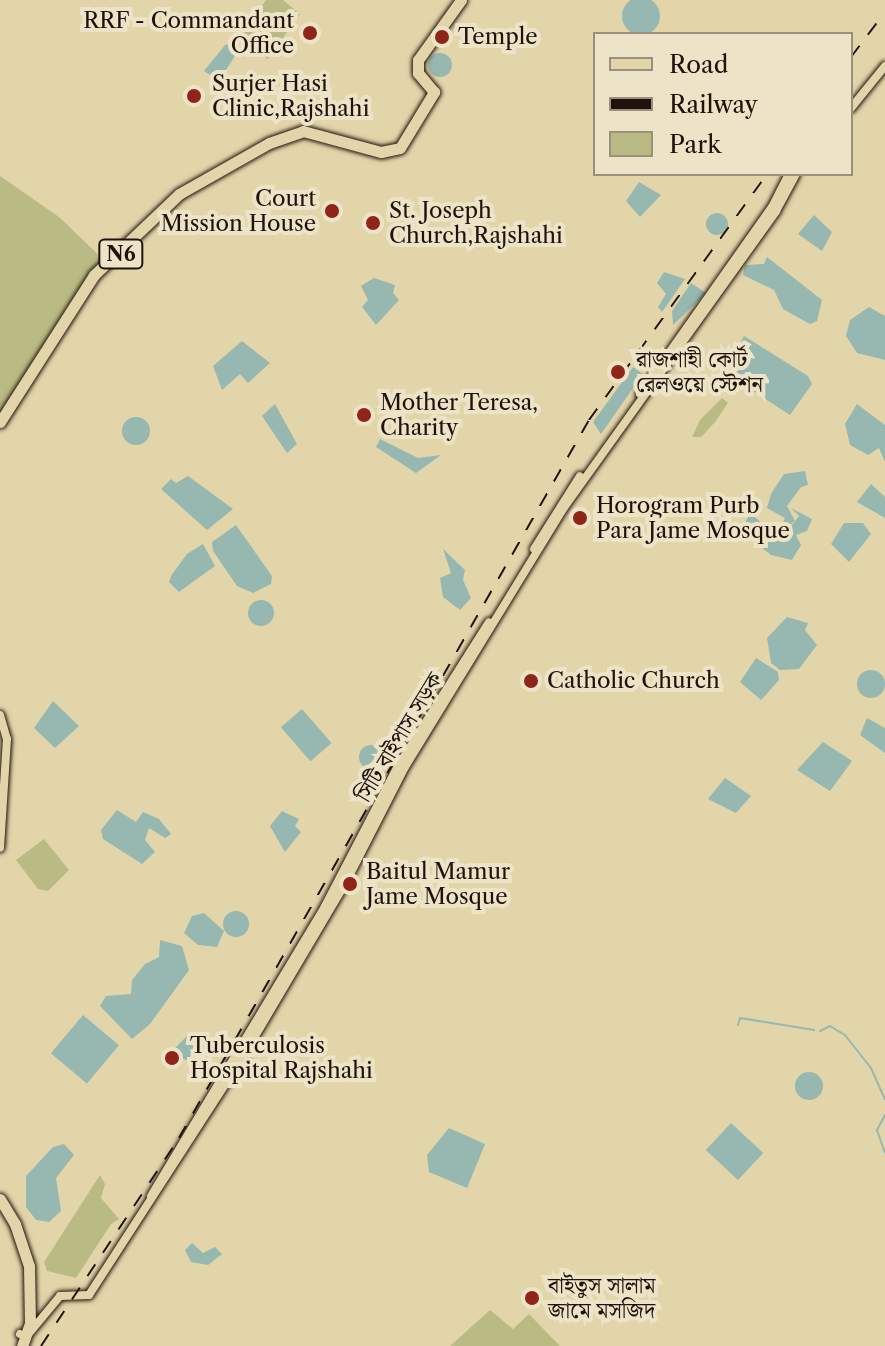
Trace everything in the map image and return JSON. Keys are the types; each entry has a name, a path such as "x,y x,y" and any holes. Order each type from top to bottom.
{"highway":[{"path":"295,133 381,152 400,148 434,92 416,68 459,0"},
{"name":"N6","path":"0,422 107,260 179,194 295,133"},
{"name":"N6","path":"0,429 110,264 181,199 295,133"},
{"path":"0,1202 25,1248 32,1287 24,1333 15,1346"}],"main road":[{"path":"853,98 885,59"},
{"path":"853,106 885,66"},
{"name":"সিটি বাইপাস সড়ক","path":"89,1295 318,918 398,766 553,514 772,207 788,176"},
{"path":"24,1333 63,1295 89,1295 167,1183 345,884 405,767 563,509 776,211 795,176"},
{"path":"0,715 7,739 0,848"},
{"path":"24,1333 50,1309"}],"green space":[{"path":"266,0 283,0 300,14 268,59 238,38"},
{"path":"0,176 59,217 104,260 0,415"},
{"path":"722,398 728,403 715,422 701,437 692,437 700,420"},
{"path":"44,839 69,870 48,891 38,889 16,860"},
{"path":"100,1175 105,1184 101,1198 119,1219 111,1224 76,1278 47,1271 44,1262"},
{"path":"490,1310 513,1329 529,1314 560,1346 450,1346"}],"water":[{"path":"632,-1 650,-1 659,9 659,23 652,32 630,32 623,23 623,9"},
{"path":"226,44 238,51 219,81 204,71"},
{"path":"440,53 451,60 452,65 445,76 440,77 429,70 428,65 435,54"},
{"path":"639,182 661,195 640,217 626,201"},
{"path":"713,213 721,213 728,224 721,235 713,235 706,228 706,220"},
{"path":"814,215 832,232 822,251 798,234"},
{"path":"767,257 822,300 817,321 810,324 783,309 774,290 743,275 745,265 764,264"},
{"path":"664,272 685,279 662,312 658,307 666,294 657,283"},
{"path":"374,278 395,285 393,293 399,300 376,325 362,307 368,300 361,286"},
{"path":"691,283 706,293 673,325 672,311"},
{"path":"869,307 885,316 885,360 857,353 846,336 850,320"},
{"path":"744,336 808,376 812,384 790,415 724,372"},
{"path":"242,341 270,363 248,383 240,374 222,390 213,366"},
{"path":"633,367 643,374 601,434 593,422"},
{"path":"275,404 297,444 287,453 262,416"},
{"path":"857,404 885,425 885,462 879,448 868,455 850,445 845,424"},
{"path":"136,417 146,421 150,431 146,441 136,445 126,441 122,431 126,421"},
{"path":"380,439 418,458 441,455 416,473 376,447"},
{"path":"805,471 808,485 801,487 787,506 795,521 778,534 785,518 767,508 771,494 784,474"},
{"path":"188,476 233,509 207,530 161,489 171,479 176,483"},
{"path":"871,484 885,497 885,518 857,502"},
{"path":"791,508 812,519 807,531 796,535 801,545 792,560 771,555 760,546 764,537 744,525 750,513 778,537 784,535 799,516"},
{"path":"844,523 863,523 871,534 849,562 831,544"},
{"path":"236,525 272,576 271,584 253,593 237,586 213,551 212,542"},
{"path":"203,544 215,566 179,592 169,582 171,576 187,554"},
{"path":"443,549 465,570 463,580 471,598 460,610 443,597 440,578 451,573"},
{"path":"261,600 270,604 274,613 270,622 261,626 252,622 248,613 252,604"},
{"path":"787,617 808,623 805,630 817,645 799,669 780,670 771,663 767,638"},
{"path":"756,658 778,672 779,680 761,700 740,682"},
{"path":"871,670 881,674 885,684 881,694 871,698 861,694 857,684 861,674"},
{"path":"53,701 79,726 55,748 34,728"},
{"path":"302,709 332,743 310,761 281,727"},
{"path":"867,718 885,728 885,753 860,735"},
{"path":"823,742 852,761 830,791 797,770"},
{"path":"371,745 380,748 383,757 380,766 371,769 362,766 359,757 362,748"},
{"path":"725,778 751,796 736,813 708,799"},
{"path":"117,810 136,822 143,812 159,819 171,834 165,838 149,828 145,840 155,852 142,864 103,839 101,830"},
{"path":"282,811 299,819 295,826 301,832 285,852 270,826"},
{"path":"236,911 245,915 249,924 245,933 236,937 227,933 223,924 227,915"},
{"path":"204,913 224,931 217,947 198,945 184,933 192,916"},
{"path":"160,940 182,946 189,970 150,1024 132,1039 100,1006 106,996 131,994 132,980 145,964 159,957"},
{"path":"83,1015 119,1045 87,1084 51,1053"},
{"path":"190,1033 211,1047 200,1066 170,1053"},
{"path":"809,1072 819,1076 823,1086 819,1096 809,1100 799,1096 795,1086 799,1076"},
{"path":"731,1123 763,1153 738,1180 706,1150"},
{"path":"449,1128 485,1144 467,1188 429,1172 427,1155"},
{"path":"64,1144 74,1155 56,1178 61,1211 49,1222 36,1220 26,1207 26,1176 53,1147"},
{"path":"192,1243 203,1253 215,1247 222,1254 208,1265 191,1262 185,1250"}],"waterway":[{"path":"738,1025 740,1018 814,1030"},
{"path":"820,1031 830,1026 845,1035 871,1068 885,1099"},
{"path":"885,1115 877,1130 885,1153"}],"railway":[{"path":"853,54 885,12"},
{"path":"41,1346 179,1138 589,420 766,176"}],"place":[{"name":"RRF - Commandant Office","path":"310,33"},
{"name":"Temple","path":"442,37"},
{"name":"Surjer Hasi Clinic,Rajshahi","path":"194,96"},
{"name":"Court Mission House","path":"332,211"},
{"name":"St. Joseph Church,Rajshahi","path":"373,223"},
{"name":"রাজশাহী কোর্ট রেলওয়ে স্টেশন","path":"618,372"},
{"name":"Mother Teresa, Charity","path":"364,415"},
{"name":"Horogram Purb Para Jame Mosque","path":"580,518"},
{"name":"Catholic Church","path":"531,681"},
{"name":"Baitul Mamur Jame Mosque","path":"350,884"},
{"name":"Tuberculosis Hospital Rajshahi","path":"172,1058"},
{"name":"বাইতুস সালাম জামে মসজিদ","path":"532,1298"}]}
